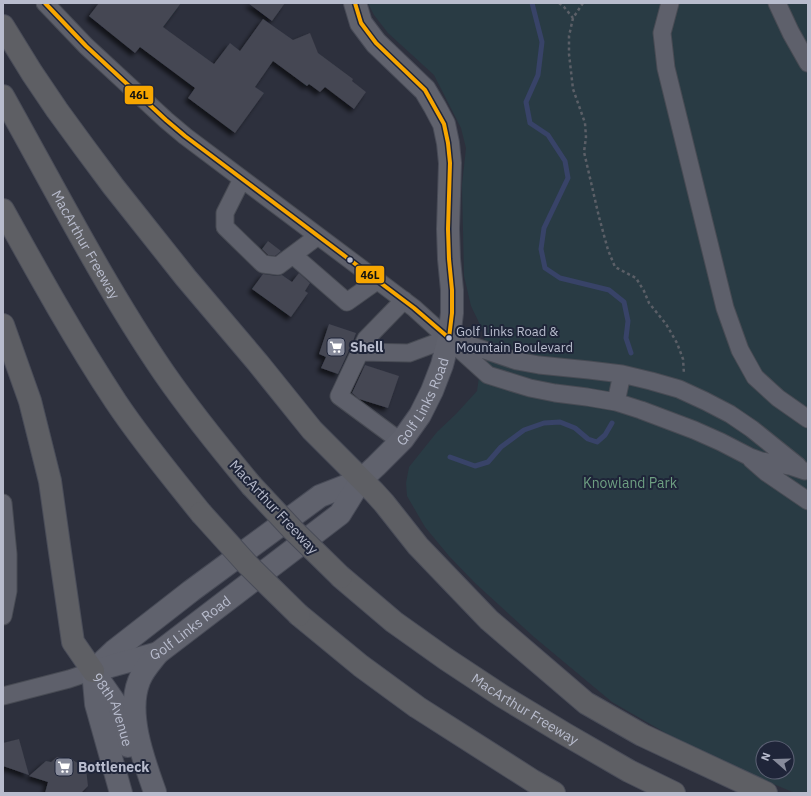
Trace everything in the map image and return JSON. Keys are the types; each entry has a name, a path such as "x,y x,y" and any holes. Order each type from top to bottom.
{"highway":[{"path":"3,26 57,110 113,186 186,278 312,430 374,492 418,546 489,620 586,703 642,735 766,793"},
{"name":"MacArthur Freeway","path":"3,96 92,256 127,316 164,373 204,428 251,485 293,530 341,577 394,622 446,659 590,749 629,771 674,793"},
{"path":"3,210 66,322 116,402 157,460 201,513 248,565 299,615 361,666 417,707 554,793"},
{"path":"3,325 30,401 50,481 73,642 93,671"}],"main road":[{"name":"Golf Links Road","path":"93,671 158,653 340,514 361,480 400,442 420,415 432,391 442,365 449,338 452,313 448,229 450,163 448,143 444,124 424,90 372,38 361,23 355,3"},
{"name":"Golf Links Road","path":"93,671 114,651 320,496 361,480"},
{"path":"155,793 136,730 135,696 139,681 147,666 158,653"},
{"name":"98th Avenue","path":"93,671 116,704 135,774 155,793"},
{"name":"98th Avenue","path":"93,671 96,704 121,793"}],"street":[{"path":"45,3 86,46 185,136 404,300 449,338 488,374 555,394 616,402 667,419 721,442 750,457 790,466 806,472"},
{"path":"670,3 662,33 666,68 725,308 740,350 755,377 778,398 808,419"},
{"path":"777,3 791,33 808,63"},
{"path":"242,179 224,212 225,227 263,264 278,266 318,236"},
{"path":"293,254 347,302 378,280"},
{"path":"400,442 339,396 366,339 404,300"},
{"path":"360,352 409,353 449,338 517,361 539,365 622,374 651,381 679,389 730,414 752,429 806,472"},
{"path":"616,402 622,374"},
{"path":"750,457 767,472 808,501"},
{"path":"3,503 8,554 8,591 3,616"},
{"name":"Golf Links Road","path":"3,696 69,679 93,671"}],"path":[{"path":"559,3 573,18"},
{"path":"583,3 573,18 569,36 569,54 573,89 585,123 586,137 584,152 599,217 608,250 615,267 636,278 649,303 666,324 677,343 683,359 684,373 679,389"}],"green space":[{"name":"Knowland Park","path":"368,3 808,3 808,793 795,793 764,780 795,780 795,740 755,740 755,776 683,743 612,702 534,637 475,583 449,556 425,527 407,496 406,483 409,467 437,432 477,391 485,335 471,306 464,276 462,185 466,148 461,128 434,75 388,33 374,15"}],"building":[{"path":"99,3 181,3 163,27 214,64 230,43 240,51 263,19 293,40 310,33 318,53 353,79 352,81 366,92 354,109 325,87 320,92 309,84 307,86 273,61 255,87 264,93 235,133 188,98 195,88 140,47 135,53 89,16"},
{"path":"248,3 285,3 272,21"},
{"path":"268,241 281,251 275,256 268,255 262,249"},
{"path":"299,273 310,283 305,291 308,293 291,317 252,289 263,274 277,276 282,275 292,282"},
{"name":"Shell","path":"329,324 356,333 338,374 321,368 326,357 319,354"},
{"path":"365,365 399,376 388,408 359,399 352,393"},
{"path":"19,739 29,775 3,766 3,743"},
{"path":"57,757 71,759 86,768 88,786 81,793 45,793 48,782 29,776 46,761 51,762"}],"waterway":[{"path":"532,3 542,42 538,75 526,102 530,123 548,135 565,161 568,178 544,228 541,249 545,268 560,278 609,290 624,302 628,321 626,338 631,353"},
{"path":"450,457 475,466 488,462 501,447 524,430 544,423 560,422 575,428 588,439 597,442 605,435 612,423"}],"transit line":[{"name":"46L","path":"45,3 86,46 185,136 414,308 449,338"},
{"name":"46L","path":"355,3 361,23 376,43 425,90 444,124 450,163 448,229 452,313 449,338"}],"place":[{"name":"Golf Links Road & Mountain Boulevard","path":"449,338"},
{"name":"Shell","path":"336,347"},
{"name":"Bottleneck","path":"64,767"}]}
